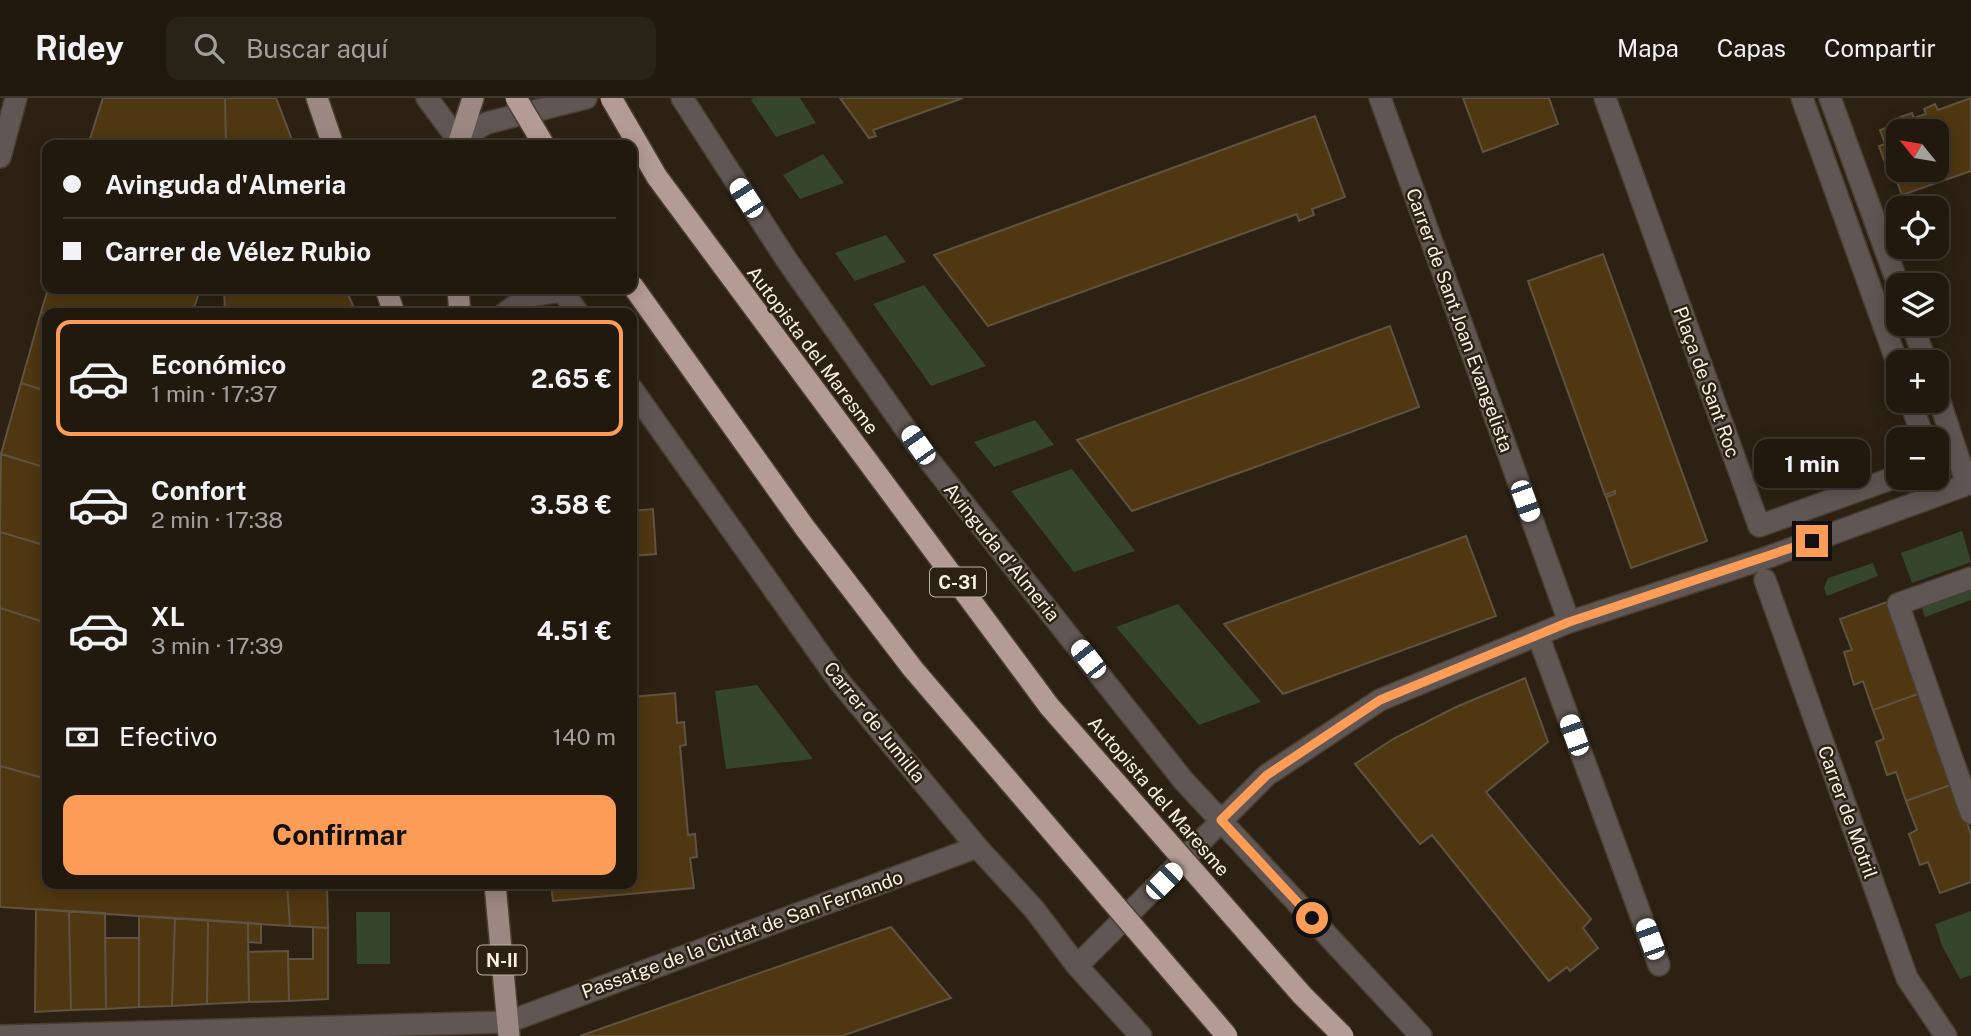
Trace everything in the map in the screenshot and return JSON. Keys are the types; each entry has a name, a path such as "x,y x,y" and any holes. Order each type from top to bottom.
{"highway":[{"path":"516,98 541,140"},
{"name":"Autopista del Maresme","path":"611,98 635,140"},
{"name":"Autopista del Maresme","path":"637,143 657,177 1049,706 1302,995 1343,1036"},
{"path":"637,292 805,528 913,669 1227,1036"}],"main road":[{"path":"317,98 332,140"},
{"path":"460,140 473,98"},
{"name":"N-II","path":"495,889 508,1029"}],"street":[{"path":"0,157 16,98"},
{"path":"427,98 457,140"},
{"path":"463,140 487,123 586,98"},
{"name":"Avinguda d'Almeria","path":"682,98 786,259 918,445 1183,780 1421,1036"},
{"name":"Carrer de Sant Joan Evangelista","path":"1380,98 1569,622"},
{"name":"Plaça de Sant Roc","path":"1605,98 1759,526 1886,481"},
{"path":"1802,98 1893,350"},
{"path":"1830,98 1894,273"},
{"path":"512,308 528,296 539,294"},
{"name":"Carrer de Jumilla","path":"637,397 839,681 977,847 1034,909 1077,966 1141,1036"},
{"path":"1077,966 1267,775 1380,700 1569,622 1760,560 1969,483 1944,413"},
{"path":"1971,578 1898,604 1971,813"},
{"name":"Carrer de Motril","path":"1765,580 1908,978 1946,1036"},
{"path":"1538,635 1659,965"},
{"name":"Passatge de la Ciutat de San Fernando","path":"0,1036 508,1029 977,847"}],"green space":[{"path":"800,98 816,123 776,137 751,100"},
{"path":"823,154 844,183 800,199 783,175"},
{"path":"886,235 906,262 855,281 835,253"},
{"path":"924,285 986,366 931,386 873,304"},
{"path":"1035,420 1054,445 994,467 974,442"},
{"path":"1072,469 1135,551 1074,572 1011,491"},
{"path":"1962,531 1971,562 1912,583 1901,553"},
{"path":"1873,563 1878,576 1827,596 1824,588 1828,578"},
{"path":"1971,588 1971,600 1925,617 1921,606"},
{"path":"1178,604 1261,702 1199,725 1116,627"},
{"path":"757,685 813,759 726,769 715,691"},
{"path":"1971,911 1971,975 1960,979 1942,946 1935,924"},
{"path":"356,912 390,912 390,964 357,964"}],"building":[{"path":"103,98 225,98 226,140 90,140"},
{"path":"225,98 276,98 292,140 226,140"},
{"path":"840,98 963,98 873,130 876,136 869,138"},
{"path":"1463,98 1549,98 1558,124 1483,152"},
{"path":"1971,98 1971,171 1950,178 1950,119 1901,119 1900,117 1912,113 1914,118 1926,114 1924,109 1935,104 1938,110"},
{"path":"1315,116 1345,197 1312,209 1314,215 1299,221 1297,214 988,326 934,255"},
{"path":"1886,128 1886,165 1879,146 1885,144 1880,130"},
{"path":"1897,182 1939,182 1902,195"},
{"path":"1603,254 1707,541 1631,568 1606,497 1615,494 1615,491 1605,495 1528,281"},
{"path":"46,294 198,294 194,308 42,308"},
{"path":"224,294 348,294 354,308 225,308"},
{"path":"41,312 42,389 21,383"},
{"path":"1390,326 1419,407 1261,465 1132,511 1077,440"},
{"path":"21,383 42,389 42,466 1,454"},
{"path":"1,454 42,466 42,545 0,532"},
{"path":"653,509 656,554 637,556 637,511"},
{"path":"0,532 42,545 42,621 0,608"},
{"path":"1466,536 1496,616 1283,694 1224,624"},
{"path":"1887,602 1921,693 1873,710 1863,681 1854,685 1844,652 1852,650 1840,619"},
{"path":"0,608 42,621 42,778 0,766"},
{"path":"1525,678 1548,742 1486,792 1591,919 1583,928 1598,948 1570,971 1567,967 1549,981 1432,835 1420,844 1355,764 1393,739 1456,707"},
{"path":"675,693 677,723 684,722 686,745 680,746 688,835 695,834 697,857 690,858 694,888 553,901 552,889 637,889 637,697"},
{"path":"1921,693 1953,784 1906,801 1896,772 1887,775 1876,742 1884,739 1873,710"},
{"path":"0,766 42,778 42,889 287,889 290,926 0,907"},
{"path":"1953,784 1971,834 1971,882 1940,893 1928,862 1920,865 1909,834 1917,830 1906,801"},
{"path":"287,889 327,889 328,928 290,926"},
{"path":"36,909 69,911 71,1010 35,1012"},
{"path":"69,911 105,913 106,1009 71,1010"},
{"path":"139,916 175,918 172,1006 139,1007"},
{"path":"175,918 208,920 207,1004 172,1006"},
{"path":"208,920 248,923 249,1002 207,1004"},
{"path":"248,923 261,924 261,943 248,942"},
{"path":"313,927 328,928 328,999 289,1001 288,959 313,959"},
{"path":"891,927 951,998 842,1036 580,1036"},
{"path":"105,938 139,938 139,1007 106,1009"},
{"path":"288,951 289,1001 249,1002 248,952"}],"route":[{"path":"1312,918 1221,820 1267,775 1380,700 1569,622 1812,541"}]}
